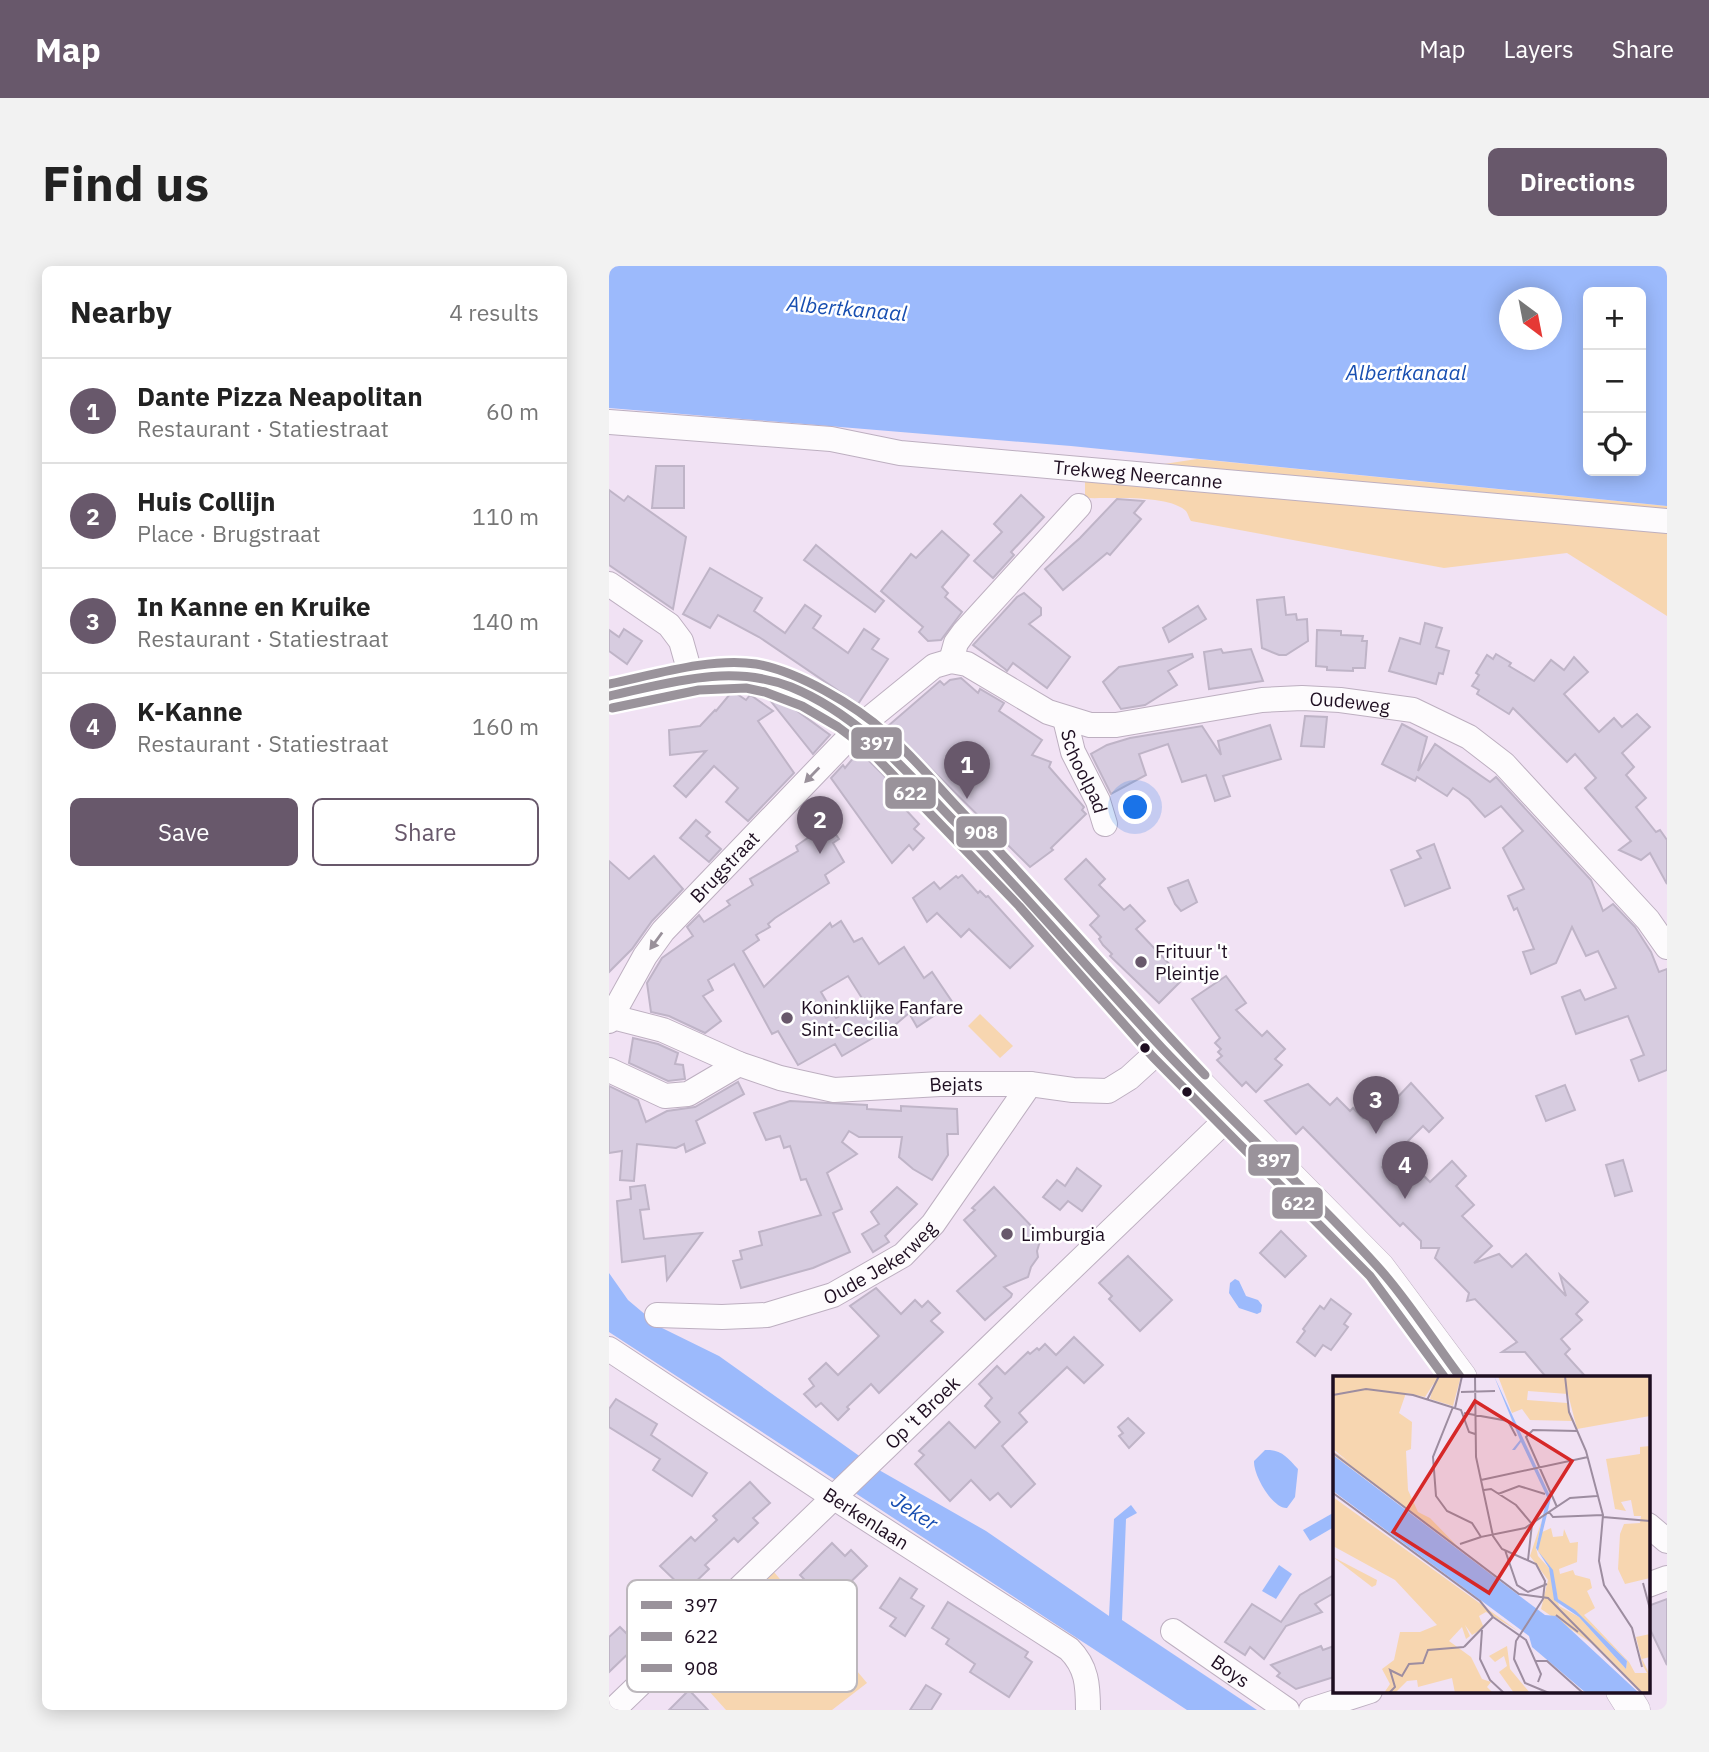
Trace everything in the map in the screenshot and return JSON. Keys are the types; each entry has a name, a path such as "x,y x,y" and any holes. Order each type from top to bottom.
{"main road":[{"path":"609,696 692,680 752,676 774,681 838,712 878,742 1028,898 1162,1048 1379,1268 1460,1376"},
{"path":"1623,1692 1634,1710"}],"street":[{"name":"Trekweg Neercanne","path":"609,422 831,439 900,453 1667,521"},
{"path":"859,727 934,666 951,661 956,643 964,632 1079,506"},
{"path":"609,584 669,625 681,640 692,680"},
{"name":"Oudeweg","path":"951,661 967,664 1048,712 1090,725 1117,725 1262,700 1302,698 1413,710 1469,737 1504,764 1648,920 1667,947"},
{"name":"Schoolpad","path":"1065,719 1073,752 1098,801 1105,824"},
{"name":"Brugstraat","path":"610,1018 663,931 859,727"},
{"name":"Bejats","path":"610,1018 663,1030 739,1064 780,1078 834,1090 940,1084 1030,1084 1073,1090 1108,1091 1129,1078 1162,1048"},
{"path":"609,1070 665,1096 688,1094 739,1064"},
{"name":"Oude Jekerweg","path":"657,1315 767,1315 833,1294 903,1255 933,1224 1030,1084"},
{"name":"Op 't Broek","path":"747,1580 1230,1116"},
{"name":"Berkenlaan","path":"609,1349 837,1493 1069,1649 1079,1659 1085,1671 1088,1710"},
{"path":"1649,1526 1667,1541"},
{"path":"1649,1586 1667,1578"},
{"name":"Boys","path":"1173,1631 1287,1710"},
{"name":"Op 't Broek","path":"613,1710 632,1692"},
{"path":"1311,1710 1367,1692"}],"shaded area":[{"path":"1197,459 1667,506 1667,616 1567,553 1444,568 1191,521 1186,511 1166,502 1138,498 1085,498 1085,476"},
{"path":"980,1014 1013,1046 1000,1058 968,1026"},
{"path":"774,1572 781,1580 766,1580"},
{"path":"857,1671 867,1683 857,1691"},
{"path":"710,1692 855,1692 832,1710 726,1710"}],"water":[{"name":"Albertkanaal","path":"609,266 1667,266 1667,506 1071,446 609,408"},
{"name":"Jeker","path":"609,1273 628,1300 660,1327 719,1356 879,1470 986,1531 1109,1616 1114,1519 1131,1505 1137,1513 1126,1519 1122,1620 1257,1710 1187,1710 609,1332"},
{"path":"1235,1279 1239,1281 1246,1296 1258,1300 1262,1305 1261,1312 1257,1314 1239,1308 1229,1293 1230,1283"},
{"path":"1265,1450 1280,1453 1298,1469 1295,1497 1287,1508 1275,1503 1257,1474 1254,1461"},
{"path":"1333,1513 1333,1528 1310,1541 1303,1530"},
{"path":"1279,1565 1292,1574 1276,1599 1262,1591"}],"building":[{"path":"656,466 684,466 684,508 652,508"},
{"path":"609,490 624,501 628,496 686,537 673,609 609,565"},
{"path":"1021,495 1044,517 1011,552 1014,555 993,578 974,561 1002,532 994,524"},
{"path":"1117,499 1144,501 1134,513 1141,519 1110,555 1107,553 1063,590 1045,569 1080,538"},
{"path":"942,531 969,555 942,587 948,593 945,597 962,612 941,640 928,641 919,632 923,627 881,591 911,554 916,558"},
{"path":"816,545 884,601 875,612 804,560"},
{"path":"710,568 762,598 754,611 785,633 805,605 821,616 813,628 848,653 864,629 879,639 872,649 888,659 858,704 759,637 718,615 710,628 683,614"},
{"path":"1024,593 1041,608 1041,615 1029,624 1070,657 1047,688 1013,663 1007,671 973,645 1017,597"},
{"path":"1284,597 1286,615 1296,614 1297,620 1307,619 1308,641 1286,655 1279,655 1262,648 1257,600"},
{"path":"1198,606 1206,619 1169,642 1163,628"},
{"path":"1425,623 1442,628 1436,647 1449,651 1443,674 1439,673 1436,684 1389,671 1400,638 1420,644"},
{"path":"624,629 642,641 627,664 609,651 609,630 619,637"},
{"path":"1317,630 1341,631 1341,635 1363,636 1362,641 1367,641 1365,668 1353,668 1353,671 1327,670 1327,667 1316,666"},
{"path":"1221,649 1223,653 1251,649 1263,681 1209,689 1204,652"},
{"path":"1192,654 1193,657 1168,671 1177,685 1145,705 1121,709 1103,682 1119,667"},
{"path":"1496,654 1511,663 1509,666 1534,681 1551,660 1564,670 1574,657 1588,672 1564,694 1599,732 1614,718 1622,727 1637,714 1650,727 1622,753 1634,767 1626,775 1646,798 1636,807 1656,832 1660,830 1667,840 1667,884 1650,853 1641,860 1619,850 1631,841 1585,788 1596,778 1575,754 1567,762 1513,708 1509,714 1477,694 1479,690 1472,686 1479,675 1476,673 1487,655 1493,659"},
{"path":"961,678 978,693 980,689 1004,703 999,711 1042,740 1032,755 1051,762 1049,767 1084,807 1082,810 1086,814 1051,848 1053,850 1030,867 888,726 940,681 944,685 950,680"},
{"path":"730,694 737,694 746,700 750,695 773,711 758,721 794,773 748,821 726,802 738,788 714,766 686,797 674,786 706,751 670,755 669,730 700,726"},
{"path":"770,700 793,708 830,735 813,754"},
{"path":"1305,716 1327,717 1324,747 1301,746"},
{"path":"1402,724 1427,737 1418,771 1435,744 1490,782 1496,777 1591,880 1603,911 1613,904 1635,927 1651,952 1659,972 1667,969 1667,1070 1639,1081 1631,1060 1644,1055 1628,1016 1576,1034 1562,997 1580,990 1585,1000 1616,988 1598,951 1586,956 1572,927 1556,963 1531,974 1523,952 1534,949 1517,908 1514,910 1508,896 1524,889 1503,848 1523,831 1501,806 1485,817 1469,799 1453,788 1447,796 1417,777 1415,781 1382,764"},
{"path":"1270,725 1281,759 1223,776 1230,796 1215,801 1206,775 1182,782 1168,744 1139,754 1146,775 1111,794 1091,754 1107,745 1130,738 1202,726 1221,755 1218,741"},
{"path":"859,751 911,802 905,809 919,824 914,829 924,838 913,850 909,845 892,863 831,778 843,765 845,768"},
{"path":"821,813 839,839 833,843 844,862 825,875 829,883 775,918 768,924 770,927 756,935 759,940 743,951 764,987 830,923 832,927 841,921 854,942 862,938 879,964 904,947 924,978 932,972 953,1003 917,1027 909,1013 895,1025 842,1056 835,1044 798,1065 778,1031 772,1034 734,964 708,980 713,990 703,996 721,1021 705,1033 669,1016 651,1012 647,983 662,958 693,936 687,927 699,915 704,922 730,905 727,901 753,885 750,879 798,851 796,846 812,835 804,822","holes":["848,976 865,1003 836,1018 821,992"]},
{"path":"696,820 710,832 706,836 721,849 709,862 680,838"},
{"path":"1434,844 1450,888 1405,906 1391,870 1421,858 1417,851"},
{"path":"654,856 683,889 609,972 609,861 629,879"},
{"path":"1086,859 1105,879 1099,885 1124,910 1130,905 1145,921 1136,929 1176,971 1181,981 1159,1003 1110,956 1112,954 1090,925 1099,916 1065,879"},
{"path":"962,875 978,893 980,891 988,896 1033,946 1010,968 969,929 961,937 937,913 927,922 913,898 934,882 940,889 956,876 958,878"},
{"path":"1188,880 1197,902 1181,911 1168,888"},
{"path":"1226,976 1246,1003 1236,1010 1262,1036 1267,1031 1285,1049 1275,1059 1282,1065 1256,1092 1246,1082 1242,1086 1217,1060 1222,1056 1218,1052 1221,1049 1215,1043 1220,1038 1192,999"},
{"path":"633,1038 658,1044 678,1053 675,1064 683,1065 685,1079 668,1081 629,1063"},
{"path":"738,1082 744,1094 696,1121 705,1143 686,1152 684,1144 676,1148 637,1144 634,1181 620,1180 622,1151 609,1153 609,1086 638,1100 646,1122 667,1111 695,1107"},
{"path":"1411,1083 1443,1118 1429,1132 1423,1126 1382,1167 1404,1191 1421,1173 1430,1182 1452,1161 1466,1176 1456,1186 1474,1205 1462,1216 1492,1246 1474,1263 1499,1254 1512,1267 1526,1254 1566,1296 1560,1275 1588,1302 1576,1314 1582,1320 1561,1339 1570,1349 1565,1354 1585,1376 1545,1376 1525,1352 1502,1352 1517,1342 1475,1299 1467,1301 1469,1293 1435,1258 1439,1248 1421,1248 1421,1241 1403,1223 1400,1226 1303,1127 1296,1134 1265,1101 1308,1084 1330,1105 1337,1098 1350,1111 1353,1108 1363,1118 1386,1094 1393,1102"},
{"path":"1565,1085 1575,1110 1546,1121 1536,1096"},
{"path":"790,1101 867,1105 867,1109 901,1111 901,1106 957,1109 958,1134 947,1134 948,1155 932,1180 899,1157 902,1137 859,1137 849,1131 842,1142 857,1154 827,1173 842,1209 833,1213 850,1252 813,1268 741,1288 733,1261 742,1259 740,1251 762,1245 759,1232 821,1215 806,1179 801,1180 790,1146 784,1148 780,1136 766,1140 754,1113"},
{"path":"1623,1160 1632,1191 1615,1196 1606,1165"},
{"path":"1077,1168 1101,1186 1082,1211 1068,1201 1060,1210 1043,1197 1057,1180 1065,1186"},
{"path":"645,1185 649,1209 640,1210 644,1239 702,1233 667,1280 665,1256 622,1262 617,1201 631,1199 630,1187"},
{"path":"897,1187 917,1204 885,1236 889,1242 873,1252 862,1234 879,1224 871,1212"},
{"name":"Limburgia","path":"994,1187 1037,1232 1040,1241 1038,1257 1028,1277 1004,1287 1012,1294 1011,1297 985,1320 957,1291 996,1256 964,1220 975,1210 972,1208"},
{"path":"1281,1231 1306,1256 1285,1277 1260,1253"},
{"path":"1128,1256 1172,1300 1140,1331 1109,1299 1112,1296 1099,1283"},
{"path":"876,1288 901,1314 915,1300 922,1307 928,1301 940,1313 931,1321 943,1332 879,1393 871,1384 847,1407 849,1409 838,1420 821,1403 816,1407 804,1394 814,1386 809,1379 826,1363 838,1375 879,1336 850,1306"},
{"path":"1331,1299 1351,1314 1344,1324 1348,1327 1331,1350 1323,1345 1315,1356 1297,1342 1320,1306 1324,1309"},
{"path":"1074,1337 1103,1365 1084,1383 1067,1367 1019,1413 1027,1422 1002,1446 1035,1484 1011,1507 998,1493 990,1500 971,1480 950,1501 915,1464 924,1455 919,1451 949,1422 975,1448 1000,1422 985,1406 992,1398 979,1384 997,1366 1005,1374 1028,1352 1030,1354 1037,1348 1039,1350 1045,1344 1056,1355"},
{"path":"616,1399 657,1424 651,1435 707,1473 692,1496 653,1470 660,1459 609,1427 609,1409"},
{"path":"1128,1418 1144,1433 1129,1448 1119,1436 1123,1433 1118,1427"},
{"path":"750,1482 770,1503 753,1518 758,1523 738,1542 734,1538 705,1565 709,1569 698,1580 675,1580 660,1566 691,1537 695,1541 717,1520 713,1516"},
{"path":"832,1543 845,1556 851,1550 867,1566 853,1580 805,1580 800,1575"},
{"path":"1333,1576 1333,1594 1315,1604 1322,1612 1286,1626 1264,1659 1250,1647 1245,1655 1225,1642 1252,1604 1281,1622 1300,1595"},
{"path":"900,1578 917,1589 911,1598 924,1606 905,1636 890,1626 896,1618 880,1608"},
{"path":"1667,1599 1667,1665 1649,1627 1649,1606"},
{"path":"948,1602 1028,1652 1025,1657 1032,1662 1009,1697 970,1672 975,1664 946,1644 949,1639 932,1628"},
{"path":"620,1627 627,1634 627,1655 609,1672 609,1637"},
{"path":"1321,1646 1323,1650 1333,1646 1333,1677 1296,1689 1277,1676 1280,1673 1271,1665"},
{"path":"926,1685 941,1694 931,1710 910,1710"},
{"path":"687,1692 691,1692 708,1710 669,1710"}],"transit line":[{"name":"908","path":"609,684 701,665 739,662 789,674 858,711 916,762 1205,1075"},
{"name":"397","path":"609,696 677,681 746,676 791,687 816,699 860,728 918,783 1162,1048 1377,1266 1460,1376"},
{"name":"622","path":"612,708 699,690 746,688 802,706 838,727 870,751 1019,906 1153,1057 1370,1276 1444,1376"}],"place":[{"name":"Dante Pizza Neapolitan","path":"967,799"},
{"name":"Huis Collijn","path":"820,854"},
{"name":"Frituur 't Pleintje","path":"1141,962"},
{"name":"Koninklijke Fanfare Sint-Cecilia","path":"787,1018"},
{"name":"In Kanne en Kruike","path":"1376,1134"},
{"name":"K-Kanne","path":"1405,1199"},
{"name":"Limburgia","path":"1007,1234"}]}
